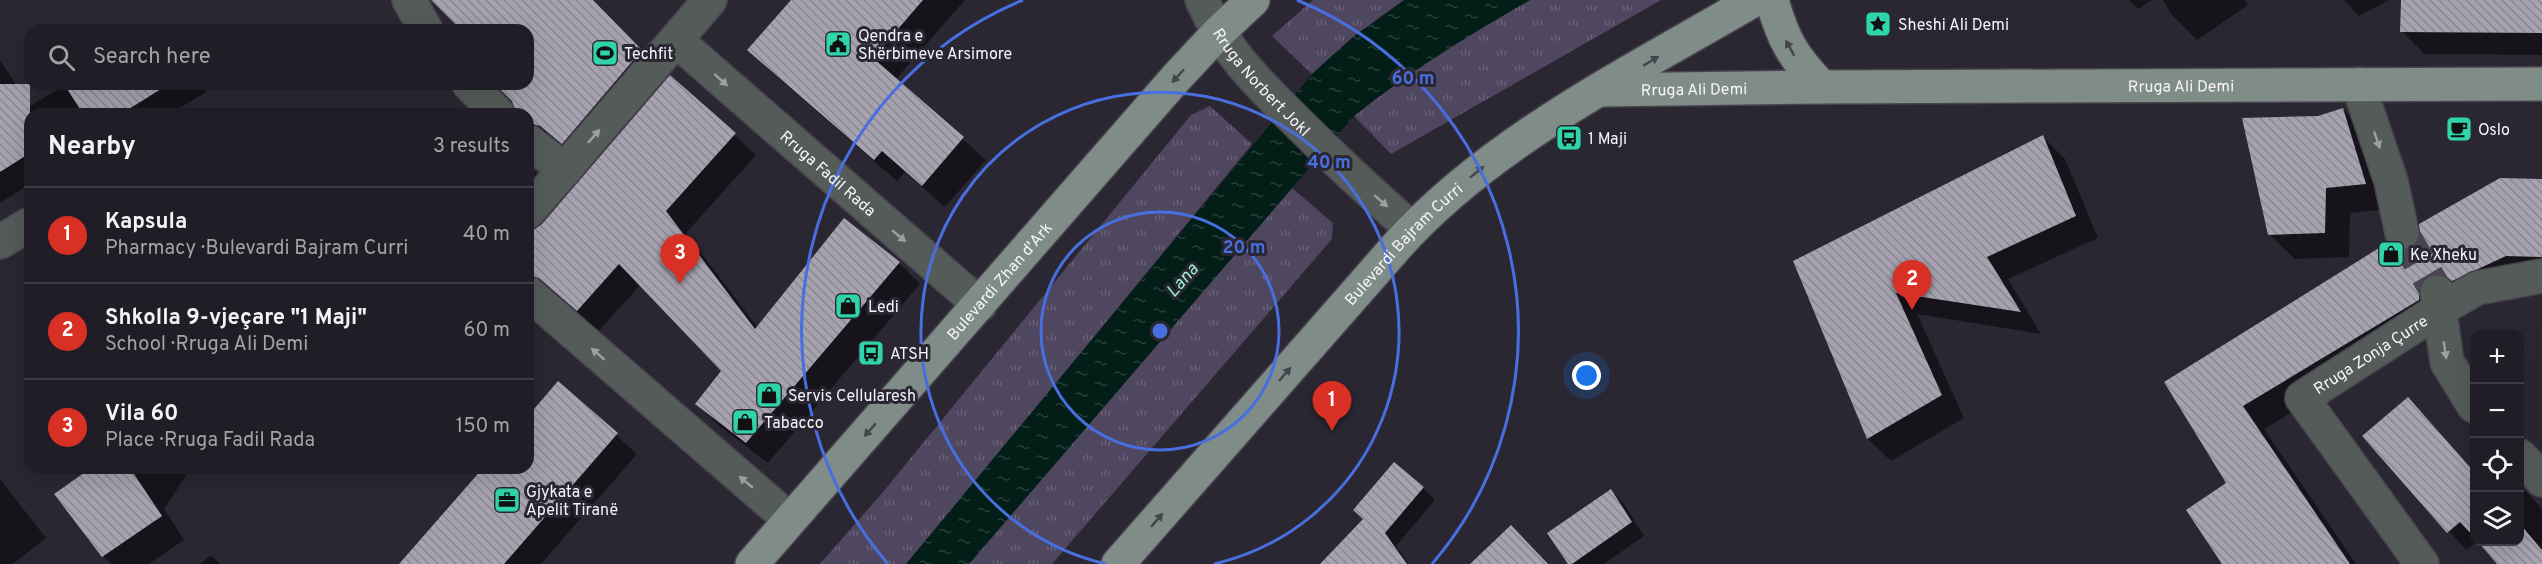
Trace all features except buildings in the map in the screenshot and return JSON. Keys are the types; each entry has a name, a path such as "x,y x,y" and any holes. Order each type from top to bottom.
{"main road":[{"name":"Bulevardi Zhan d'Ark","path":"752,564 1176,78 1253,0"},
{"name":"Bulevardi Bajram Curri","path":"1118,564 1412,229 1443,200 1509,147 1754,0"},
{"path":"1772,0 1780,30 1797,61 1822,87"},
{"name":"Rruga Ali Demi","path":"1601,90 2542,84"}],"street":[{"path":"409,0 423,24"},
{"path":"534,205 710,0"},
{"name":"Rruga Norbert Jokl","path":"1202,0 1218,33 1249,74 1349,174 1412,229"},
{"name":"Rruga Fadil Rada","path":"677,41 980,305"},
{"path":"2358,84 2391,181 2402,233"},
{"path":"475,90 492,108"},
{"path":"534,146 565,170"},
{"path":"0,242 24,228"},
{"name":"Rruga Zonja Çurre","path":"2422,564 2302,398 2438,301 2477,288 2542,276"},
{"path":"534,298 790,520"},
{"name":"Rruga Zonja Çurre","path":"2438,301 2447,362 2470,398"},
{"path":"2524,460 2542,480"}],"green space":[{"path":"1313,0 1404,0 1353,37 1312,74 1272,36"},
{"path":"1530,0 1661,0 1391,154 1354,116 1440,54"},
{"path":"1210,106 1252,144 915,555 906,564 820,564 883,492 1191,115"},
{"path":"1292,188 1333,223 1332,239 1052,564 969,564"}],"water":[{"name":"Lana","path":"1404,0 1530,0 1440,54 1354,116 969,564 906,564 1312,74 1353,37"}],"tunnel":[{"path":"2402,233 2437,292"}],"place":[{"name":"Sheshi Ali Demi","path":"1878,24"},
{"name":"Qendra e Shërbimeve Arsimore","path":"838,44"},
{"name":"Techfit","path":"605,53"},
{"name":"Oslo","path":"2459,129"},
{"name":"1 Maji","path":"1569,138"},
{"name":"Ke Xheku","path":"2391,254"},
{"name":"Vila 60","path":"680,284"},
{"name":"Ledi","path":"848,306"},
{"name":"Shkolla 9-vjeçare \"1 Maji\"","path":"1912,310"},
{"name":"ATSH","path":"871,353"},
{"name":"Servis Cellularesh","path":"769,395"},
{"name":"Tabacco","path":"745,422"},
{"name":"Kapsula","path":"1332,431"},
{"name":"Gjykata e Apelit Tiranë","path":"507,500"}]}
